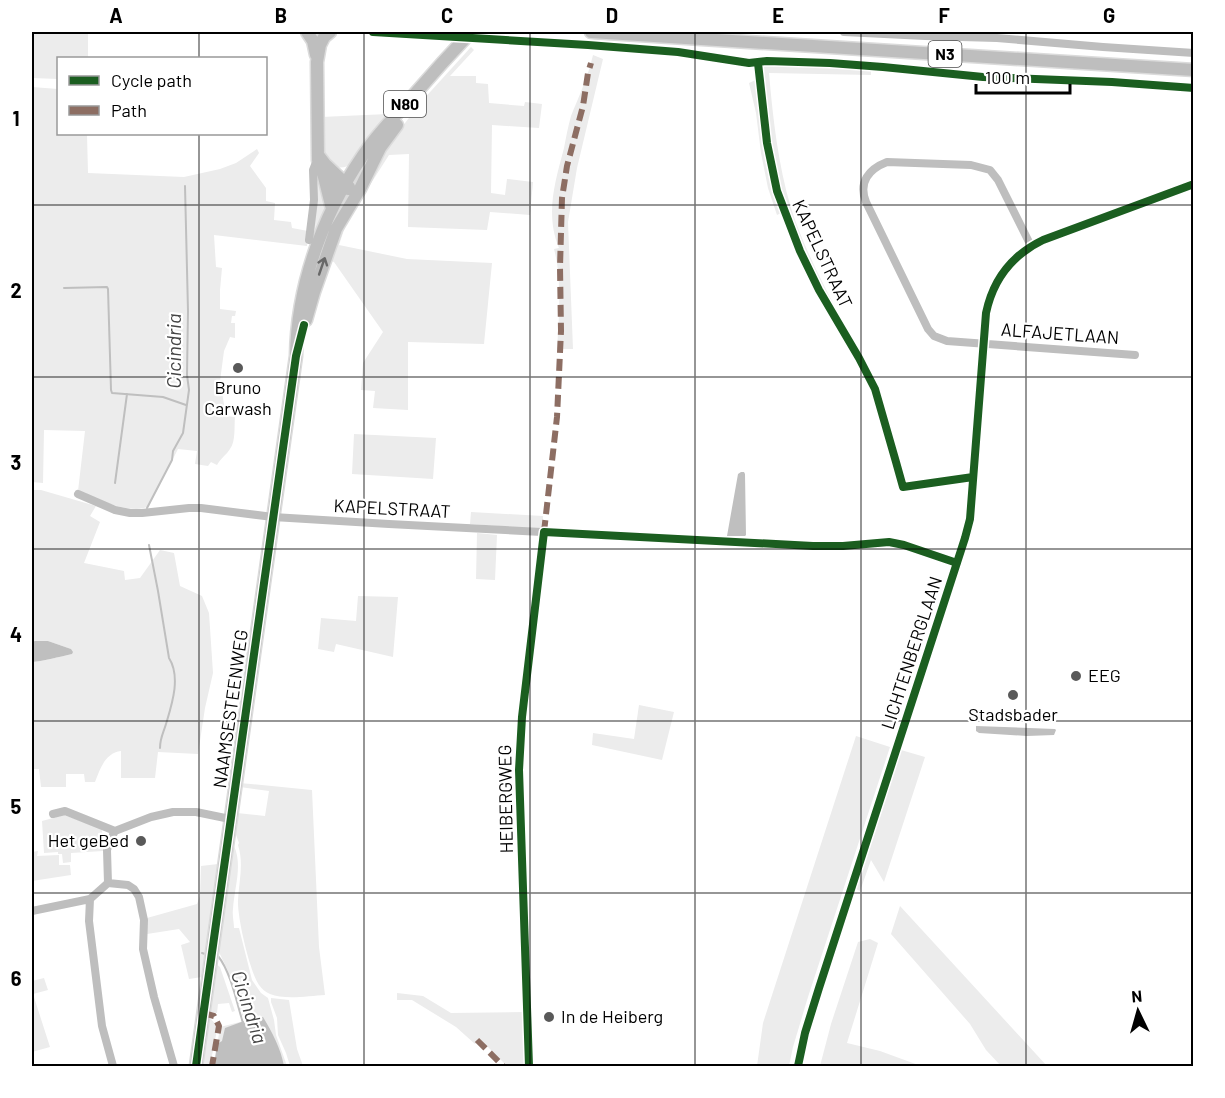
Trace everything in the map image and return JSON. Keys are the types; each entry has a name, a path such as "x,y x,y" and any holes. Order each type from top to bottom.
{"main road":[{"path":"307,32 313,41 317,62 320,160 328,173 349,187"},
{"path":"317,62 320,45 330,32"},
{"name":"N80","path":"349,187 363,176 376,152 400,120 471,32"},
{"name":"N80","path":"349,187 359,162 396,114 459,49 479,32"},
{"name":"N3","path":"591,32 1194,70"},
{"path":"675,32 696,39"},
{"path":"328,173 347,169 359,162"},
{"path":"328,173 332,209"},
{"name":"NAAMSESTEENWEG","path":"296,356 296,339 305,287 313,258 332,209 349,187"},
{"name":"NAAMSESTEENWEG","path":"196,1066 296,356 314,292 349,187"}],"street":[{"path":"844,32 926,36 996,35 1103,47 1194,53"},
{"path":"309,240 314,193 313,170 320,160"},
{"name":"ALFAJETLAAN","path":"1031,246 998,180 993,172 987,169 971,165 887,162 877,166 867,176 863,190 866,202 934,336 947,341 1135,354"},
{"name":"LICHTENBERGLAAN","path":"798,1066 805,1033 819,988 970,519 986,313 993,289 1006,268 1018,255 1031,246 1194,184"},
{"name":"KAPELSTRAAT","path":"78,494 115,510 130,513 195,508 273,517 813,546 889,542 957,563"},
{"name":"HEIBERGWEG","path":"529,1066 520,753 523,707 544,532"},
{"path":"53,814 60,807 115,831"},
{"path":"108,883 107,850 115,831 151,817 173,812 196,812 230,819"},
{"path":"32,911 90,899 108,883 128,885 134,889 139,897 144,920 143,949 174,1066"},
{"path":"90,899 89,921 101,1017 113,1066"}],"shaded area":[{"path":"32,32 88,32 88,57 57,57 57,79 32,78"},
{"path":"471,47 474,50 450,76 476,76 476,83 488,84 489,103 524,106 525,102 542,104 539,128 492,125 491,193 505,195 507,179 533,182 530,215 490,212 487,230 408,227 409,154 389,155 347,221 339,245 407,259 492,263 484,344 408,342 408,410 373,408 375,391 361,390 363,363 383,332 334,262 328,260 345,217 377,160 421,102"},
{"path":"593,55 603,59 577,168 568,222 573,349 557,349 559,285 554,249 559,248 553,223 553,198 571,116"},
{"path":"768,63 871,68 871,75 769,73 777,141 791,208 816,269 868,369 866,370 809,266 782,200 766,118 762,68"},
{"path":"758,79 769,163 781,213 777,215 768,188 749,83"},
{"path":"32,87 57,89 57,135 87,135 88,173 184,177 236,163 257,149 259,153 250,166 266,188 266,201 275,203 274,220 291,222 292,228 308,231 307,246 214,235 216,267 222,268 220,309 236,311 231,323 235,323 235,338 230,337 224,351 220,381 226,416 235,417 233,442 229,451 217,465 211,462 208,466 195,464 197,451 178,449 149,506 133,509 113,505 78,491 85,431 44,430 43,483 32,482"},
{"path":"388,114 353,163 340,167 323,158 321,117"},
{"path":"316,169 328,208 309,252 316,199"},
{"path":"354,434 436,438 433,479 352,474"},
{"path":"741,472 745,474 746,535 727,536 738,474"},
{"path":"32,490 41,490 96,506 90,516 100,522 84,563 124,571 125,580 140,578 160,550 174,553 180,586 202,596 209,613 213,673 198,754 158,752 155,778 121,778 121,751 107,758 95,782 85,782 84,774 66,774 66,787 41,787 39,769 32,769 32,662 72,654 71,649 48,641 32,642"},
{"path":"471,512 543,516 543,526 540,529 470,524"},
{"path":"477,533 497,535 495,580 476,579"},
{"path":"358,596 398,597 393,657 336,644 334,652 318,649 321,618 356,621"},
{"path":"48,641 71,649 73,652 32,662 32,642"},
{"path":"639,705 674,712 662,760 592,745 593,733 634,739"},
{"path":"976,726 1056,730 1054,735 1027,736 979,733 976,731"},
{"path":"856,736 890,747 808,997 789,1066 757,1066 763,1023"},
{"path":"901,750 925,757 884,882 871,860 860,891 856,889"},
{"path":"240,783 312,790 319,947 325,995 276,996 264,990 255,978 240,919 238,900 241,859 235,832 237,813 265,816 269,791 240,787"},
{"path":"64,815 102,829 103,851 71,853 71,862 63,863 62,854 44,853 42,821"},
{"path":"234,846 238,869 233,911 234,928 239,928 252,980 261,993 268,998 276,1035 287,1066 214,1066 220,1027 244,1021 229,973 218,950 230,851"},
{"path":"38,851 37,856 59,855 59,865 70,865 71,875 32,881 32,852"},
{"path":"218,864 202,977 189,979 181,945 190,942 179,929 147,934 147,918 197,904 200,896 201,866"},
{"path":"900,906 1047,1066 1001,1066 986,1050 970,1024 891,934"},
{"path":"870,939 878,943 847,1043 880,1051 921,1066 820,1066 858,942"},
{"path":"215,963 220,967 235,1011 232,1012 229,1003 218,1004 217,1013 208,1010"},
{"path":"44,978 48,990 33,994 50,1047 32,1052 32,981"},
{"path":"397,993 423,996 451,1013 525,1012 526,1066 507,1066 480,1039 475,1044 456,1027 412,1000 397,1000"},
{"path":"271,998 289,1000 297,1049 303,1066 290,1066 278,1035 277,1018"},
{"path":"263,1017 276,1041 284,1066 214,1066 217,1044 222,1041 225,1028"},
{"path":"211,1019 217,1026 217,1030 210,1066 201,1066 208,1020"}],"waterway":[{"name":"Cicindria","path":"147,508 183,433 189,390 185,186"},
{"path":"64,288 107,287 108,289 112,393 163,397 186,405"},
{"path":"115,483 127,394"},
{"name":"Cicindria","path":"149,545 175,682 173,699 160,748"},
{"name":"Cicindria","path":"218,956 230,979 243,1023"}],"marked path":[{"path":"544,532 557,417 561,331 562,198 567,166 583,106 591,63"},
{"path":"203,1013 214,1016 219,1026 212,1066"},
{"path":"477,1040 503,1066"}],"cycle path":[{"path":"373,32 678,52 749,63 767,61 830,63 983,77 1194,88"},
{"path":"758,63 767,143 777,191 800,251 819,290 875,389 903,487 973,477"},
{"path":"798,1066 805,1033 819,988 970,519 986,313 989,301 999,279 1013,261 1032,246 1194,184"},
{"path":"196,1066 296,356 304,325"},
{"path":"529,1066 519,770 522,717 544,532 813,546 889,542 957,563"}],"place":[{"name":"Bruno Carwash","path":"238,368"},
{"name":"EEG","path":"1076,676"},
{"name":"Stadsbader","path":"1013,695"},
{"name":"Het geBed","path":"141,841"},
{"name":"In de Heiberg","path":"549,1017"}]}
